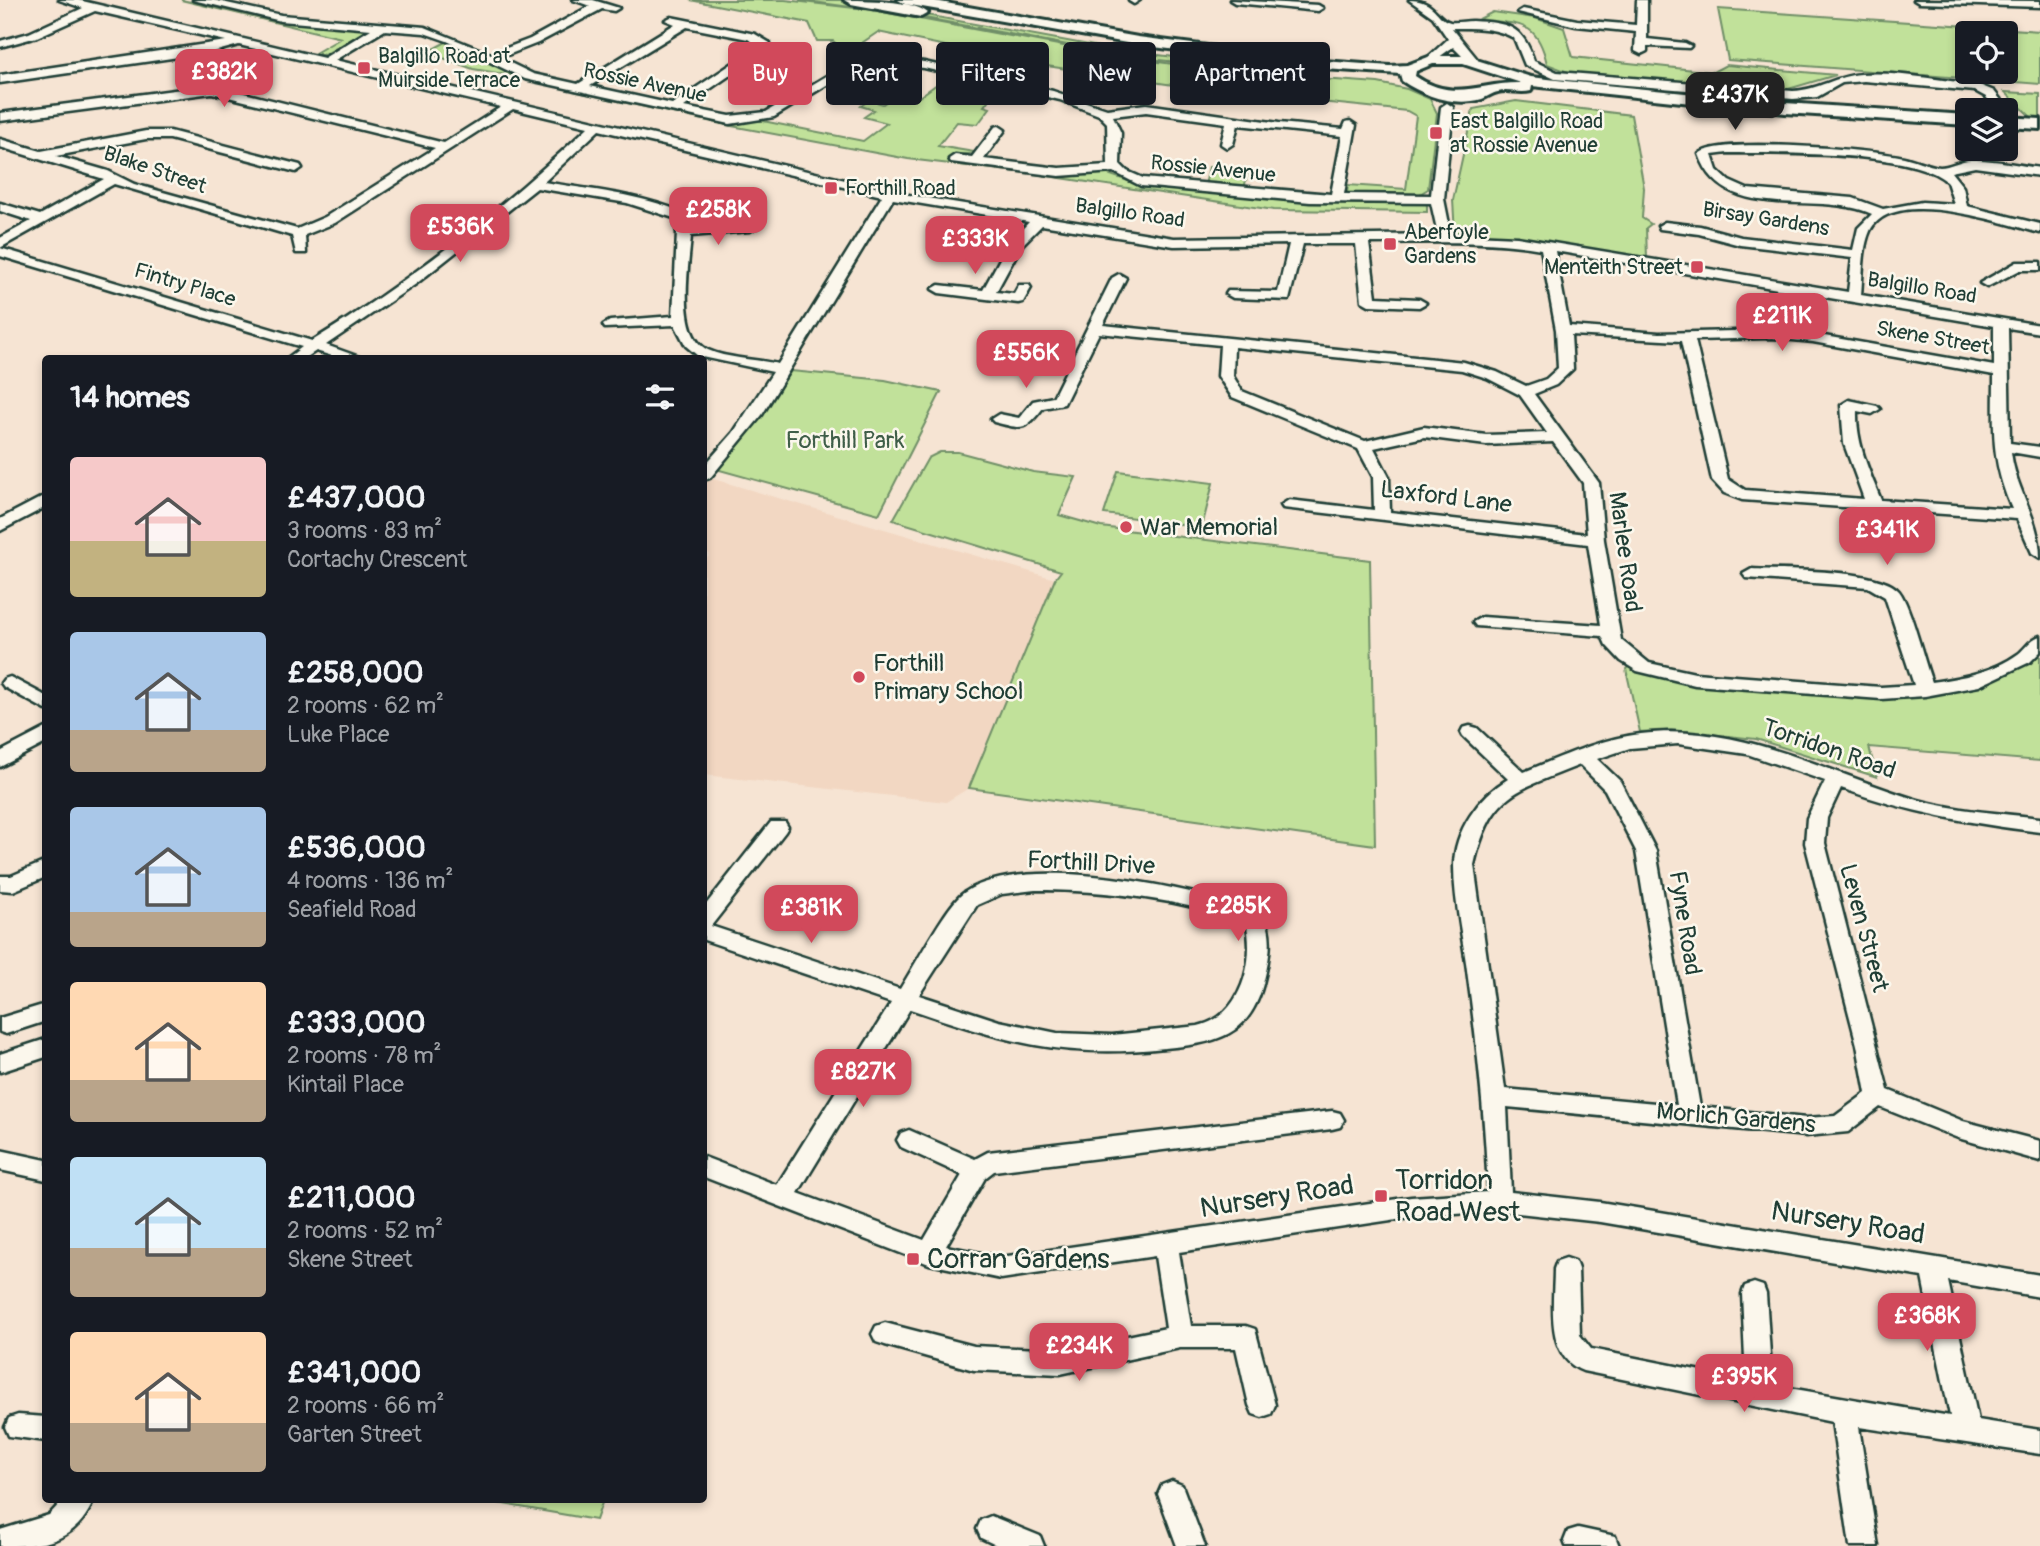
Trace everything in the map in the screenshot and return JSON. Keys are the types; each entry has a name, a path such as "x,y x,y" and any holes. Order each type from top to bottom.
{"main road":[{"path":"851,0 1061,38 1370,77 1435,94 1464,97 1496,88 1786,116 1955,127"},
{"path":"905,0 1193,48 1368,69 1409,69 1431,60 1474,62 1493,71 1538,82 1668,97 1955,119"},
{"path":"1409,69 1407,78 1416,87"},
{"path":"1493,71 1499,79 1496,88"},
{"path":"2018,119 2040,124"},
{"path":"2018,131 2040,132"}],"street":[{"name":"Balgillo Road","path":"64,0 889,195 1038,221 1174,242 1495,239 2040,329"},
{"name":"Rossie Avenue","path":"198,0 291,19 385,25 439,34 528,77 730,120 766,117 787,108 851,66 880,62 911,64 1076,101 1105,113 1117,127 1118,135 1110,156 1114,168 1130,179 1156,185 1337,199 1437,200"},
{"path":"234,9 251,0"},
{"path":"578,0 614,8"},
{"path":"1235,0 1271,1 1318,8"},
{"path":"1414,0 1437,14 1447,25 1457,50 1474,62"},
{"path":"1642,0 1641,47 1685,46"},
{"path":"1919,0 2040,5"},
{"path":"488,58 534,41 600,5"},
{"path":"0,44 94,7"},
{"path":"1523,12 1549,15 1576,23 1642,29"},
{"path":"671,20 751,36 759,39 764,47 673,109"},
{"path":"579,88 685,23"},
{"path":"323,63 385,25"},
{"path":"1447,25 1480,25 1511,32 1521,38 1528,64 1555,75 1794,95 1825,90 1844,78 1874,77 1977,88 1992,98"},
{"path":"0,35 13,41"},
{"path":"1431,60 1452,41"},
{"path":"0,79 213,49 237,42"},
{"path":"0,117 212,89 445,147"},
{"path":"1435,94 1447,107 1437,200 1445,238"},
{"path":"1447,107 1464,97"},
{"path":"301,250 298,233 330,220 509,107"},
{"path":"1105,113 1135,107 1233,121 1350,129 1337,199"},
{"path":"1227,144 1233,121"},
{"path":"300,355 402,286 535,184 595,127"},
{"path":"975,162 999,130"},
{"path":"42,155 146,135 170,135 296,168"},
{"name":"Blake Street","path":"0,143 241,220 298,233"},
{"path":"1883,214 1856,203 1767,196 1735,189 1718,181 1711,173 1705,154 1712,150 1728,149 1878,158 1913,163 1943,172 1958,187 1961,208"},
{"path":"955,159 1059,172 1114,168"},
{"path":"1943,172 1955,166 1978,163 2040,172"},
{"path":"0,244 112,180"},
{"path":"535,184 661,207 680,216 684,233 680,320 691,343 704,353 783,369"},
{"path":"707,469 739,436 889,195"},
{"path":"1854,298 1863,230 1871,220 1883,214 1926,206 1961,208 1994,213 2040,229"},
{"path":"0,207 41,220"},
{"path":"987,295 1015,244 1038,221"},
{"name":"Birsay Gardens","path":"1665,226 1700,229 1740,241 1861,254"},
{"path":"684,233 750,227"},
{"path":"1362,240 1369,301 1419,303"},
{"path":"1233,294 1284,297 1297,249 1296,242"},
{"path":"1525,392 1551,382 1566,369 1563,330 1547,246"},
{"name":"Fintry Place","path":"0,252 345,355"},
{"path":"1987,283 2017,266 2040,266"},
{"path":"999,419 1023,423 1038,404 1059,401 1118,278"},
{"path":"939,289 1018,299 1024,288"},
{"path":"610,325 680,320"},
{"path":"2001,322 2002,446 2006,477 2040,553"},
{"name":"Marlee Road","path":"1094,328 1464,366 1493,375 1525,392 1560,437 1591,484 1596,540 1616,648 1632,662 1668,674 1732,683 1881,693 1925,690 1973,682 1997,673 2024,658 2040,642"},
{"name":"Skene Street","path":"1563,330 1687,337 1772,334 1813,338 2003,372"},
{"path":"1687,337 1723,485 1742,495 2023,515"},
{"path":"1228,342 1225,381 1237,394 1364,446 1378,461 1382,472 1382,514"},
{"path":"1872,409 1849,405 1847,425 1850,444 1875,505"},
{"path":"1364,446 1424,432 1486,440 1560,437"},
{"path":"2002,446 2040,452"},
{"path":"0,526 42,502"},
{"name":"Laxford Lane","path":"1289,505 1596,540"},
{"path":"1752,574 1870,582 1885,587 1893,595 1925,690"},
{"path":"1482,622 1611,632"},
{"path":"10,683 42,702"},
{"path":"1469,732 1521,780"},
{"path":"0,761 42,736"},
{"name":"Torridon Road","path":"1500,1201 1495,1097 1464,864 1471,829 1489,800 1521,780 1639,741 1687,740 1762,751 1920,807 2040,825"},
{"name":"Fyne Road","path":"1584,758 1613,786 1629,812 1646,851 1690,1115"},
{"name":"Leven Street","path":"1837,777 1817,818 1815,843 1868,1045 1878,1096"},
{"path":"707,916 778,827"},
{"path":"0,883 13,884 42,873"},
{"name":"Forthill Drive","path":"707,933 905,999 987,1027 1058,1042 1129,1043 1189,1037 1223,1027 1240,1017 1250,995 1261,932 1255,917 1227,906 1142,890 1051,882 1005,886 971,897 905,999 783,1196"},
{"path":"6,1025 42,1013"},
{"path":"0,1063 42,1049"},
{"path":"1878,1096 1932,1121 1986,1140 2040,1151"},
{"name":"Morlich Gardens","path":"1495,1097 1806,1127 1840,1125 1878,1096"},
{"path":"929,1253 976,1171 988,1162 1332,1120"},
{"path":"909,1140 976,1171"},
{"path":"0,1160 42,1169"},
{"name":"Nursery Road","path":"707,1172 783,1196 929,1253 1001,1268 1410,1207 1500,1201 1600,1212 2040,1286"},
{"path":"1165,1244 1180,1337"},
{"path":"1933,1268 1966,1428"},
{"path":"1566,1269 1567,1338 1583,1359 1844,1412 1966,1428 2040,1442"},
{"path":"1754,1294 1760,1393"},
{"path":"885,1334 974,1358 1060,1363 1180,1337 1246,1336 1262,1405"},
{"path":"1844,1412 1864,1546"},
{"path":"18,1427 42,1429"},
{"path":"1172,1494 1191,1546"},
{"path":"0,1544 58,1526 77,1503"},
{"path":"991,1529 1030,1546"}],"shaded area":[{"name":"Forthill Primary School","path":"710,478 1055,579 969,788 946,802 707,775 707,558 710,554 707,553 707,480"}],"green space":[{"path":"181,0 266,17 369,29 324,55 315,53 341,38"},
{"path":"690,0 785,0 872,10 1042,42 936,44 878,32 863,42 817,41 809,23"},
{"path":"799,0 845,0 1073,42 1063,44 909,15"},
{"path":"1718,9 1955,25 1955,77 1728,60"},
{"path":"1493,12 1535,18 1564,28 1573,57 1713,72 1726,65 1836,75 1785,90 1568,72 1547,64 1538,39 1524,27 1479,19"},
{"path":"2018,29 2040,31 2040,84 2018,82"},
{"path":"448,41 516,76 473,69 427,52"},
{"path":"1049,43 1063,46 1063,68 1049,66"},
{"path":"1156,55 1170,56 1170,61 1156,60"},
{"path":"1156,62 1170,64 1170,85 1156,82"},
{"path":"1330,80 1378,83 1407,89 1430,99 1437,113 1428,189 1418,195 1347,193 1348,185 1406,189 1416,116 1407,111 1330,103"},
{"path":"936,85 936,105 985,105 990,108 978,124 957,122 938,146 974,152 957,156 953,160 1105,173 1137,184 1422,202 1427,205 1427,212 1274,210 1027,173 908,159 726,125 573,91 718,121 763,121 863,141 887,123 864,117 874,110 861,106 922,105 922,95"},
{"path":"2005,92 2040,94 2040,118 2031,117 2018,104 2018,98 2011,98"},
{"path":"1516,101 1631,115 1644,188 1642,218 1651,224 1646,228 1647,258 1507,236 1455,234 1453,200 1473,109"},
{"path":"1209,167 1248,171 1244,189 1205,185"},
{"name":"Forthill Park","path":"791,371 885,380 941,392 879,514 716,469 760,417"},
{"path":"940,452 958,452 1033,472 1076,477 1059,515 1101,527 1370,560 1375,845 969,788 1055,579 1061,571 893,520 928,458"},
{"path":"1118,471 1213,483 1202,527 1104,514"},
{"path":"2040,651 2040,761 1869,747 1877,777 1756,739 1671,730 1640,732 1626,669 1633,662 1663,672 1874,694 2000,675 2032,661"},
{"path":"497,1503 602,1503 596,1520"}],"place":[{"name":"Balgillo Road at Muirside Terrace","path":"364,68"},
{"name":"East Balgillo Road at Rossie Avenue","path":"1436,133"},
{"name":"Forthill Road","path":"831,188"},
{"name":"Aberfoyle Gardens","path":"1390,244"},
{"name":"Menteith Street","path":"1697,267"},
{"name":"War Memorial","path":"1126,527"},
{"name":"Forthill Primary School","path":"859,677"},
{"name":"Torridon Road West","path":"1381,1196"},
{"name":"Corran Gardens","path":"913,1259"}]}
